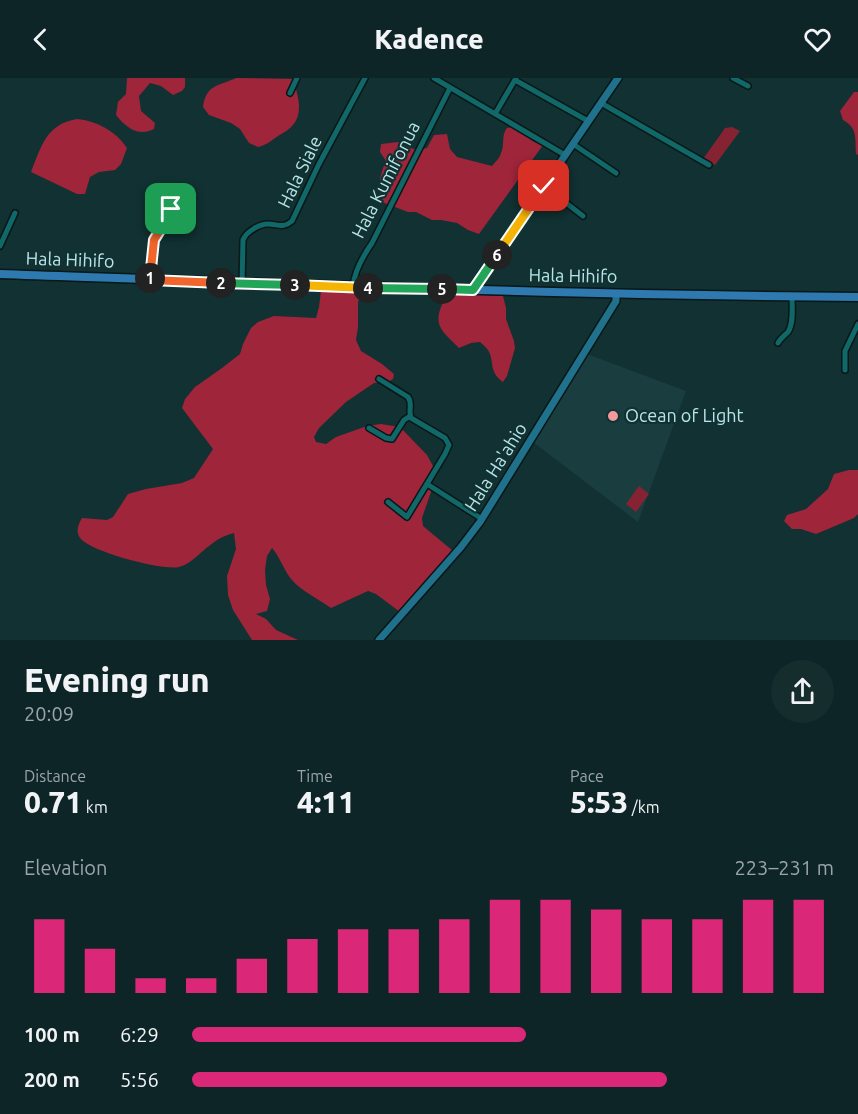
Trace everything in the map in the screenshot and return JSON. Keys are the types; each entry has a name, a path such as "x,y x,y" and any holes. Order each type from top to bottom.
{"main road":[{"name":"Hala Hihifo","path":"0,274 353,287 858,297"}],"street":[{"path":"290,93 297,78"},
{"name":"Hala Siale","path":"242,284 245,235 262,225 280,227 287,226 292,221 319,164 365,78"},
{"path":"434,78 565,155"},
{"path":"473,290 618,78"},
{"path":"733,78 748,86"},
{"path":"495,114 516,79 588,122"},
{"name":"Hala Kumifonua","path":"353,287 354,277 365,253 450,88"},
{"path":"601,103 709,165"},
{"path":"573,144 616,173"},
{"path":"544,186 583,216"},
{"path":"150,280 154,240 171,209"},
{"path":"0,246 15,213"},
{"name":"Hala Ha'ahio","path":"379,640 461,547 482,519 616,301 616,294"},
{"path":"778,343 790,326 792,297"},
{"path":"845,370 845,351 858,324"},
{"path":"379,379 408,397 411,401 410,416"},
{"path":"369,428 392,439 404,420 410,416"},
{"path":"388,502 407,517 449,445 445,438 410,416"},
{"path":"427,484 482,519"}],"shaded area":[{"path":"127,78 185,78 185,87 173,95 161,86 150,83 139,96 141,111 155,123 154,129 138,132 124,124 116,115 118,102 126,94"},
{"path":"236,78 295,79 298,117 287,131 258,147 249,143 240,129 231,123 209,115 203,107 207,94 214,87"},
{"path":"854,92 858,92 858,155 853,130 843,120 840,111"},
{"path":"77,119 105,128 127,148 121,164 115,170 99,172 90,177 85,194 77,194 31,172 51,131"},
{"path":"512,127 543,145 479,234 457,223 432,220 416,212 408,212 382,202 380,181 386,161 380,152 381,144 398,142 418,150 427,148 434,135 447,134 450,149 457,157 492,166 502,150 505,131"},
{"path":"732,127 740,131 715,165 703,159 725,128"},
{"path":"321,291 362,293 358,302 356,340 361,351 394,374 393,379 386,383 374,383 346,402 319,428 314,437 316,442 326,444 336,437 367,426 381,424 400,427 427,455 433,466 431,492 422,518 423,526 453,551 400,612 376,594 368,591 331,608 296,584 272,548 267,556 265,570 270,599 267,611 256,614 266,619 276,630 298,640 252,640 233,610 228,595 227,576 236,549 234,533 209,546 189,563 171,567 113,555 81,539 78,528 82,518 107,520 113,517 128,494 182,483 194,478 213,449 182,408 185,399 195,387 240,354 251,328 258,322 274,316 316,318"},
{"path":"447,294 503,296 506,319 515,348 503,382 495,374 488,350 480,342 459,348 442,329 438,318"},
{"name":"Ocean of Light","path":"587,354 686,391 638,522 533,442"},
{"path":"858,470 858,514 854,518 816,534 801,529 792,529 784,521 787,515 806,509 828,489 834,474"},
{"path":"639,486 649,494 636,512 626,504"}],"place":[{"name":"Ocean of Light","path":"613,416"}],"route":[{"path":"171,209 154,240 150,280 473,290 544,186"}]}
